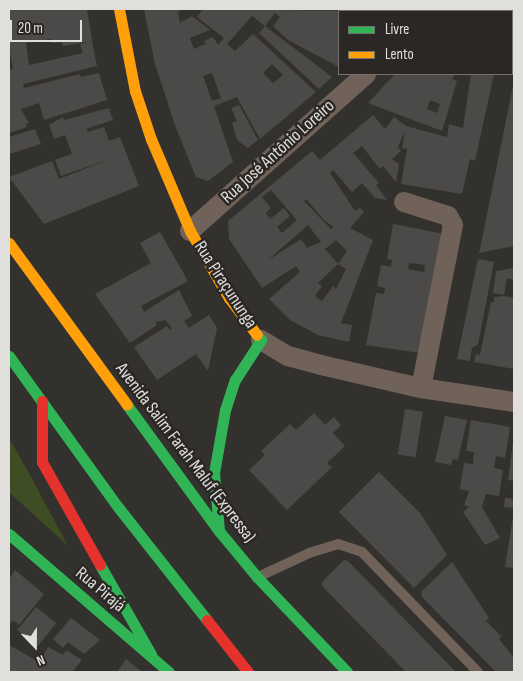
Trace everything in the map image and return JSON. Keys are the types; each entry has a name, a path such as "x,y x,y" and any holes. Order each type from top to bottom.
{"main road":[{"name":"Rua Piraçununga","path":"119,9 135,91 151,139 190,230 229,298 262,340"},
{"name":"Avenida Salim Farah Maluf (Expressa)","path":"9,243 219,531 257,577 347,672"},
{"path":"219,531 214,473 225,410 235,380 247,357 262,340"},
{"path":"9,356 118,507 248,672"},
{"path":"42,402 42,462 151,654"},
{"name":"Rua Pirajá","path":"9,534 151,654 169,672"}],"street":[{"name":"Rua José Antônio Loreiro","path":"190,230 365,75"},
{"path":"404,202 448,216 453,224 421,388"},
{"name":"Rua Piraçununga","path":"262,340 288,356 421,388 514,402"}],"lane":[{"path":"257,577 309,553 338,544 362,552 478,672"}],"green space":[{"path":"9,438 30,475 68,546 9,492"}],"building":[{"path":"9,9 87,9 97,66 23,84 24,88 80,74 81,77 99,73 107,100 44,120 39,103 21,109 29,123 26,124 27,127 9,133 9,70 13,69 9,47","holes":["51,39 52,43 62,42 63,46 92,41 80,44 83,53 29,65 26,43"]},
{"path":"144,9 183,9 178,12 180,23 192,16 210,30 190,38 194,49 206,44 204,41 213,37 218,45 224,38 197,17 203,9 338,11 338,66 288,40 273,26 280,17 275,13 265,26 252,16 227,44 235,51 253,34 316,92 260,139 237,97 214,106 233,162 208,181 196,177 176,128 155,64","holes":["272,64 283,75 273,83 263,73","212,73 221,98 212,101 203,76"]},
{"path":"452,9 477,9 464,10"},
{"path":"265,26 332,77 319,89 259,33"},
{"path":"394,75 454,75 452,79 457,81 442,131 368,103","holes":["430,100 440,104 437,113 427,109"]},
{"path":"471,75 494,75 475,161 470,159 462,194 401,184 407,149 402,148 405,131 398,147 401,151 392,159 399,164 396,182 383,166 380,169 362,146 353,153 379,183 376,185 387,200 375,198 362,183 352,192 333,170 330,173 355,211 360,208 364,212 350,228 373,240 341,323 352,325 349,342 318,335 290,320 269,299 300,272 296,266 262,288 229,239 228,221 312,151 320,160 373,115 385,129 394,117 406,126 447,137 449,124 463,128","holes":["271,190 297,220 282,233 277,227 290,216 284,208 270,219 266,213 271,208 262,197","306,199 323,219 333,227 331,229 304,201","308,225 321,242 307,248 301,239 268,260","336,240 347,251 338,264 325,249","338,264 346,269 336,289 333,286 322,301 315,296 322,286 318,283"]},
{"path":"513,86 514,246 479,253 482,239"},
{"path":"239,105 258,140 248,148 237,140 232,123 237,121 231,108"},
{"path":"109,108 113,120 86,129 88,132 104,127 109,141 120,137 139,186 44,224 9,177 52,161 59,179 110,159 61,176 55,160 72,154 65,135 54,139 49,125 63,117 64,120"},
{"path":"35,129 41,144 9,154 9,137"},
{"path":"393,224 445,234 420,353 366,345 376,293 384,294 385,288 377,286 381,265 391,267 392,260 387,259","holes":["409,263 425,265 424,272 408,269"]},
{"path":"160,232 188,281 141,306 144,312 179,290 192,316 184,321 189,328 209,315 217,328 208,371 196,354 157,380 134,347 167,326 170,330 172,329 166,320 155,322 157,325 130,343 95,294 151,263 140,243"},
{"path":"478,259 494,262 478,344 472,348 470,361 457,359"},
{"path":"514,268 514,280 507,278 504,295 493,293 496,271"},
{"path":"494,297 514,298 514,369 474,362 476,354 480,355 491,302 494,302"},
{"path":"405,409 423,412 416,457 398,454"},
{"path":"314,413 325,425 334,417 341,425 333,433 345,446 327,463 332,467 287,510 249,470 265,455 261,451 290,424 296,430"},
{"path":"445,416 467,420 458,460 453,459 451,465 435,462"},
{"path":"471,420 510,427 505,458 496,456 494,468 503,470 499,496 486,494 482,507 500,538 485,545 463,512 469,507 464,505 469,491 460,489 464,463 473,464 474,452 466,451"},
{"path":"514,442 514,481 508,480"},
{"path":"379,472 420,513 447,555 414,588 339,512"},
{"path":"505,498 514,499 513,508 504,507"},
{"path":"514,518 514,568 505,567"},
{"path":"344,560 348,561 456,672 406,672 322,586 322,582"},
{"path":"452,562 489,618 486,621 502,637 499,639 514,658 514,672 496,672 422,597 421,592"},
{"path":"15,570 44,594 19,625 13,620 9,625 9,579"},
{"path":"36,607 56,623 37,647 17,630"},
{"path":"71,618 100,640 84,654 68,642 63,648 53,639"},
{"path":"9,645 39,662 48,647 63,655 66,650 82,660 72,672 9,672"},
{"path":"126,659 142,672 117,672"}],"traffic: fast":[{"path":"219,531 214,473 225,410 235,380 261,340 257,335"},
{"path":"9,356 118,507 207,620"},
{"path":"127,405 219,531 257,577 347,672"},
{"path":"9,534 169,672"},
{"path":"100,565 151,654"}],"traffic: slow":[{"path":"119,9 135,91 151,139 190,231 229,298 257,335"},
{"path":"9,243 127,405"}],"traffic: jam":[{"path":"42,401 42,462 100,565"},
{"path":"207,620 248,672"}]}
